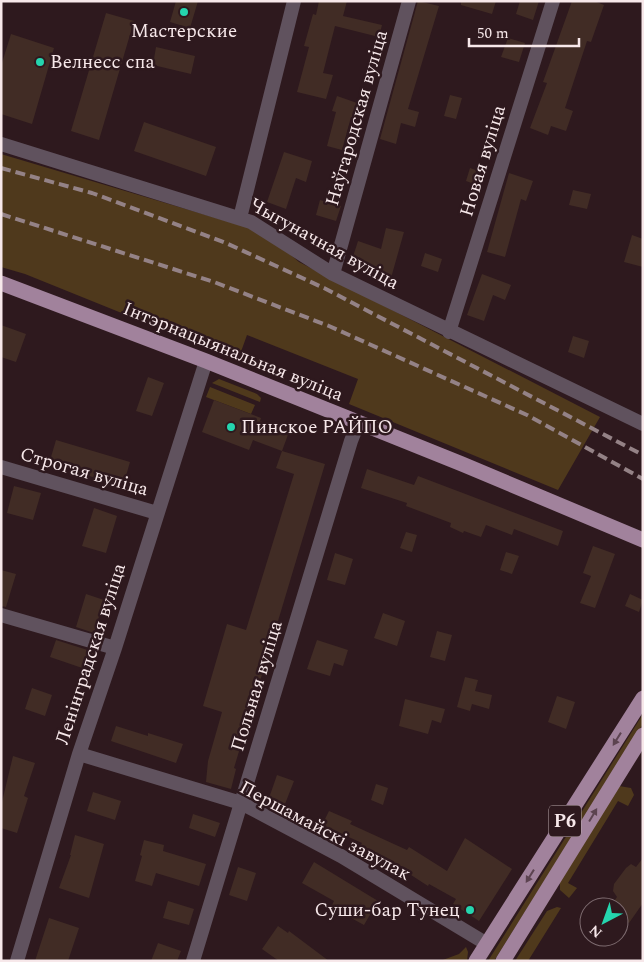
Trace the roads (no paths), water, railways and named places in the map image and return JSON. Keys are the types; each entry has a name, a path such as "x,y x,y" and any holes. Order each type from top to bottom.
{"main road":[{"name":"Інтэрнацыянальная вуліца","path":"1,283 206,361 462,464 643,540"},
{"name":"Р6","path":"476,961 643,698"},
{"name":"Р6","path":"504,961 643,734"}],"street":[{"path":"240,218 294,1"},
{"name":"Наўгародская вуліца","path":"333,274 409,1"},
{"name":"Новая вуліца","path":"449,332 553,1"},
{"name":"Чыгуначная вуліца","path":"1,144 251,222 333,274 449,332 643,424"},
{"name":"Ленінградская вуліца","path":"17,961 79,754 115,648 156,513 206,361"},
{"name":"Польная вуліца","path":"193,961 358,423"},
{"name":"Строгая вуліца","path":"1,467 156,513"},
{"path":"1,615 115,648"},
{"name":"Першамайскі завулак","path":"79,754 241,803 341,856 487,944"}],"railway":[{"path":"1,168 92,193 226,243 324,288 643,455"},
{"path":"1,214 214,282 329,326 527,415 643,479"}],"place":[{"name":"Мастерские","path":"184,12"},
{"name":"Велнесс спа","path":"40,62"},
{"name":"Пинское РАЙПО","path":"231,427"},
{"name":"Суши-бар Тунец","path":"470,910"}]}
